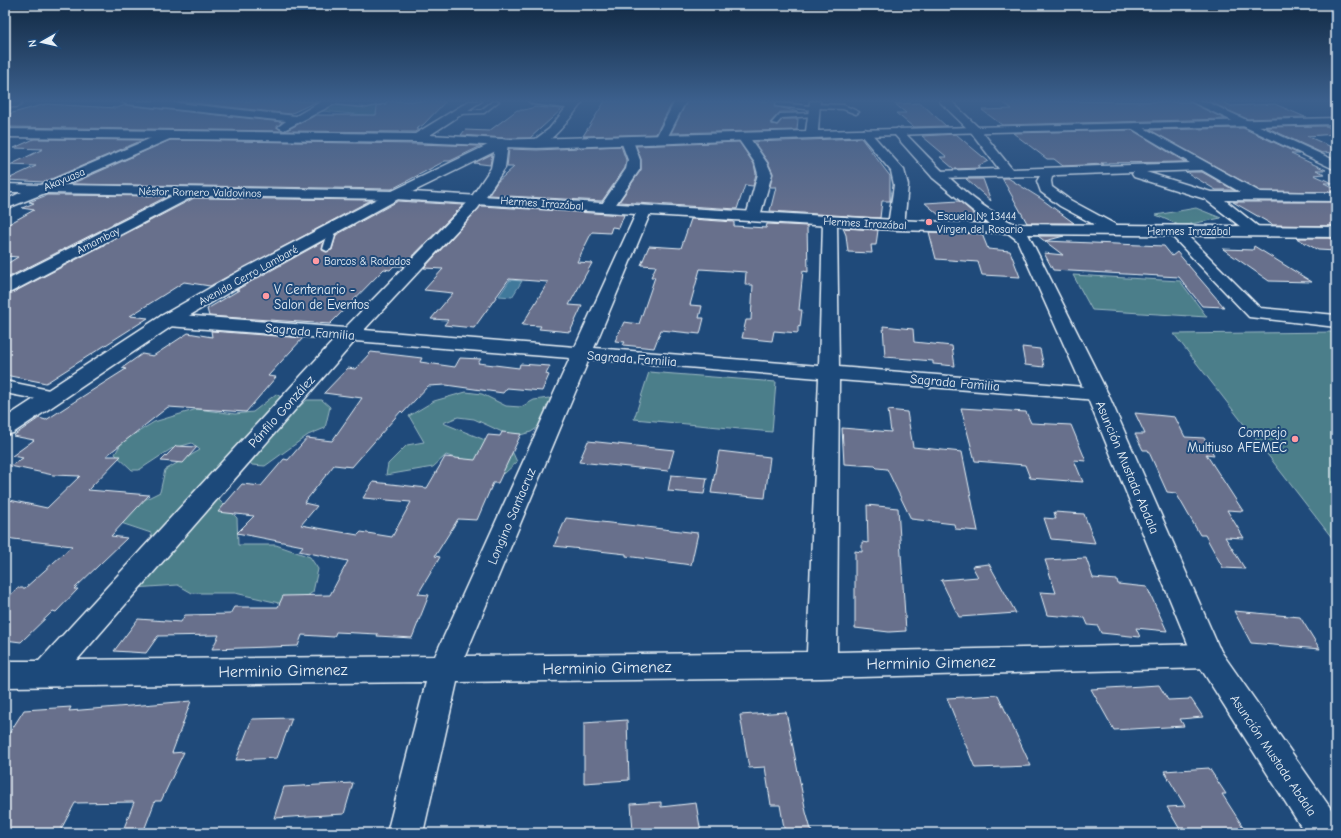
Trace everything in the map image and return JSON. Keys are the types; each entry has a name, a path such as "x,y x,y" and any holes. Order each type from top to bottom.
{"street":[{"name":"Akayuasa","path":"5,205 158,140"},
{"path":"453,140 537,144 625,140"},
{"path":"537,144 542,140"},
{"path":"607,207 633,169 634,160 627,140"},
{"path":"745,140 761,163 765,174 753,216"},
{"path":"871,140 897,170 901,185 896,224"},
{"name":"Asunción Mustada Abdala","path":"906,140 938,175 993,220 1012,229 1024,238 1097,394 1208,656 1326,833"},
{"path":"983,140 1009,173"},
{"path":"1160,140 1255,196"},
{"path":"1279,140 1336,166"},
{"name":"Avenida Cerro Lambaré","path":"5,428 168,320 266,268 328,231 395,195 502,143"},
{"name":"Pánfilo González","path":"47,673 350,334 477,199 498,168 502,143"},
{"path":"994,154 1055,171"},
{"path":"938,175 1205,166"},
{"path":"1121,169 1210,196 1336,197"},
{"path":"1055,171 1047,175 1044,181 1046,190 1065,203 1115,230"},
{"name":"Néstor Romero Valdovinos","path":"5,188 38,190 395,195"},
{"name":"Amambay","path":"5,288 191,192"},
{"name":"Hermes Irrazábal","path":"395,195 645,209 830,222 1012,229 1336,232"},
{"path":"1210,196 1256,231"},
{"name":"Longino Santacruz","path":"406,833 446,668 645,209"},
{"path":"822,665 829,372 830,222"},
{"path":"1175,231 1255,313 1336,321"},
{"name":"Sagrada Familia","path":"168,320 1097,394"},
{"path":"5,387 52,396"},
{"name":"Herminio Gimenez","path":"5,674 822,665 1208,656"}],"lane":[{"path":"327,249 331,236 328,231"}],"green space":[{"path":"1196,208 1221,218 1181,226 1156,215"},
{"path":"1073,275 1180,281 1207,317 1092,310"},
{"name":"Compejo Multiuso AFEMEC","path":"1336,332 1336,543 1174,334"},
{"path":"649,372 776,382 772,432 634,419"},
{"path":"466,392 482,394 506,406 521,407 534,400 549,398 556,406 555,416 531,432 513,437 474,419 458,417 443,423 512,451 517,462 505,473 487,476 478,466 446,455 433,467 386,475 388,464 407,445 424,442 409,416 434,401"},
{"path":"276,394 286,400 286,418 307,400 322,400 330,407 325,428 308,435 265,466 252,465 246,457 229,462 218,499 237,518 238,545 276,545 310,557 318,569 313,592 292,606 235,593 192,593 178,585 134,588 152,546 151,533 121,523 122,511 160,492 165,470 200,450 192,443 171,449 139,470 132,470 115,454 122,442 154,422 197,409 235,414 253,412"}],"water":[{"path":"510,280 522,281 512,297 499,296"}],"building":[{"path":"32,140 143,140 44,182 6,180 36,166 10,165 43,149 14,148"},
{"path":"170,140 481,146 450,161 445,161 392,189 71,184"},
{"path":"863,140 890,176 890,201 882,201 880,218 770,211 776,187 770,187 773,173 768,162 754,142"},
{"path":"927,140 963,140 988,161 978,166 979,168 954,169 940,157 947,157"},
{"path":"1022,140 1149,140 1185,162 1101,163 1104,164 1063,166 1054,159 1047,159"},
{"path":"1168,140 1269,140 1299,154 1291,154 1326,170 1316,170 1325,174 1314,175 1332,183 1324,183 1336,189 1336,192 1260,191"},
{"path":"1294,140 1316,140 1336,149 1336,152 1322,153"},
{"path":"739,142 754,164 756,174 753,186 745,185 737,209 619,202 641,170 641,159 636,146"},
{"path":"621,146 626,160 625,168 602,201 489,195 497,182 514,167 507,167 509,149 537,150"},
{"path":"492,154 490,165 474,163"},
{"path":"1186,172 1202,172 1234,190 1216,190"},
{"path":"1002,178 1008,178 1040,198 1074,223 1027,223"},
{"path":"966,179 983,179 991,201"},
{"path":"47,195 168,196 5,279 5,265 18,257 5,256 5,226 34,210 22,208 34,203 29,202"},
{"path":"194,198 371,200 210,286 184,282 130,316 148,318 46,383 5,375 5,294 12,293"},
{"path":"398,201 463,205 403,266 394,266 390,270 384,269 330,324 209,316 207,309 239,290 236,290 324,241 322,250 326,252 332,250 336,235"},
{"path":"959,201 972,212 976,222 946,221 925,203"},
{"path":"1233,202 1336,202 1336,226 1273,225"},
{"path":"481,206 624,215 619,228 612,227 610,233 592,232 577,262 592,263 569,305 582,306 570,332 539,329 541,326 522,325 548,282 509,279 474,328 444,325 448,320 431,319 453,293 424,290 443,269 424,268"},
{"path":"691,219 734,222 734,226 766,228 767,224 807,226 808,272 803,271 799,310 802,310 798,333 774,331 772,341 742,338 746,320 751,320 753,285 745,285 746,272 700,269 690,305 702,306 699,318 704,318 700,334 661,330 654,348 623,345 625,342 615,341 624,322 639,324 655,277 651,277 656,266 641,265 649,246 681,248"},
{"path":"843,228 878,230 876,245 871,245 872,253 848,252 846,235"},
{"path":"929,232 982,234 988,249 1010,251 1020,277 982,275 978,262 936,259"},
{"path":"1038,236 1064,236 1045,241 1164,246 1172,256 1177,252 1224,307 1202,306 1179,277 1053,270 1044,253 1063,255"},
{"path":"1296,238 1336,238 1336,251 1318,250"},
{"path":"1254,246 1312,282 1269,281 1223,249 1253,250"},
{"path":"883,326 913,329 914,342 952,346 955,366 933,364 933,361 885,357"},
{"path":"211,331 303,338 268,376 276,377 246,412 168,407 106,456 121,456 88,490 149,495 111,536 127,538 74,589 78,589 56,612 53,611 21,642 5,640 5,601 17,588 25,588 72,546 5,538 5,499 47,508 80,476 53,475 10,466 23,458 12,456 34,440 13,436 39,418 46,420 126,369 122,368 142,354 153,356 188,333 212,337"},
{"path":"1022,347 1040,349 1044,367 1025,365"},
{"path":"371,352 422,358 420,362 455,367 460,358 481,359 478,363 519,368 520,364 550,366 546,374 549,375 542,391 507,388 503,393 446,385 428,386 403,413 401,411 352,467 334,465 304,503 317,506 301,525 358,535 361,532 392,537 411,502 363,498 373,482 427,488 445,457 475,460 488,435 500,436 502,432 521,434 498,483 493,483 477,520 458,519 435,556 440,557 418,594 429,595 412,638 377,636 378,634 336,632 334,637 302,635 298,646 212,649 219,635 158,636 146,653 114,651 138,619 181,622 185,615 230,614 234,607 278,607 283,596 330,595 348,561 299,551 303,546 237,533 254,516 218,512 242,484 261,486 284,459 288,460 307,438 332,441 362,398 324,393 348,368 355,369"},
{"path":"961,408 1026,412 1031,423 1071,425 1086,461 1074,460 1083,482 1030,478 1025,465 975,461"},
{"path":"888,410 907,412 913,447 962,452 978,531 955,529 954,524 911,519 887,469 877,468 875,466 844,464 842,428 891,432"},
{"path":"1135,413 1175,417 1185,437 1204,438 1214,455 1206,454 1243,511 1227,510 1244,538 1225,537 1245,569 1223,568 1205,535 1200,535 1176,493 1167,492 1148,450 1143,450 1135,434 1145,434"},
{"path":"588,441 674,450 668,471 579,462"},
{"path":"176,446 197,447 183,463 161,461"},
{"path":"719,451 770,457 765,498 711,493"},
{"path":"671,475 707,478 704,494 668,491"},
{"path":"867,505 898,508 906,631 889,632 855,628 855,551 862,552 862,542 868,543"},
{"path":"1054,512 1084,514 1095,543 1051,539 1044,518 1056,519"},
{"path":"566,518 698,533 691,565 626,556 626,554 554,546"},
{"path":"1086,558 1093,578 1117,580 1118,584 1147,587 1167,631 1136,628 1140,637 1101,633 1098,626 1088,625 1085,618 1047,615 1040,592 1056,593 1045,560"},
{"path":"989,564 1016,613 959,617 941,580 978,577 972,566"},
{"path":"1234,611 1300,617 1320,649 1251,643"},
{"path":"1159,685 1168,700 1191,699 1203,717 1180,719 1184,726 1114,730 1091,689"},
{"path":"998,695 1031,766 975,768 947,698"},
{"path":"191,701 172,753 184,752 161,801 155,801 143,833 122,833 134,802 75,803 59,833 5,833 5,740 24,710 71,707 69,711"},
{"path":"786,712 806,812 812,833 785,833 780,805 771,805 765,767 749,768 740,715"},
{"path":"292,718 277,758 236,760 252,719"},
{"path":"627,720 629,780 584,783 584,723"},
{"path":"1209,768 1226,794 1222,794 1247,833 1182,833 1167,807 1185,806 1164,771"},
{"path":"353,783 344,814 274,818 284,787"},
{"path":"661,802 661,807 696,803 701,833 666,833 666,830 633,832 631,804"}],"place":[{"name":"Escuela Nº 13444 Virgen del Rosario","path":"929,222"},
{"name":"Barcos & Rodados","path":"316,261"},
{"name":"V Centenario - Salon de Eventos","path":"266,296"},
{"name":"Compejo Multiuso AFEMEC","path":"1295,439"}]}
